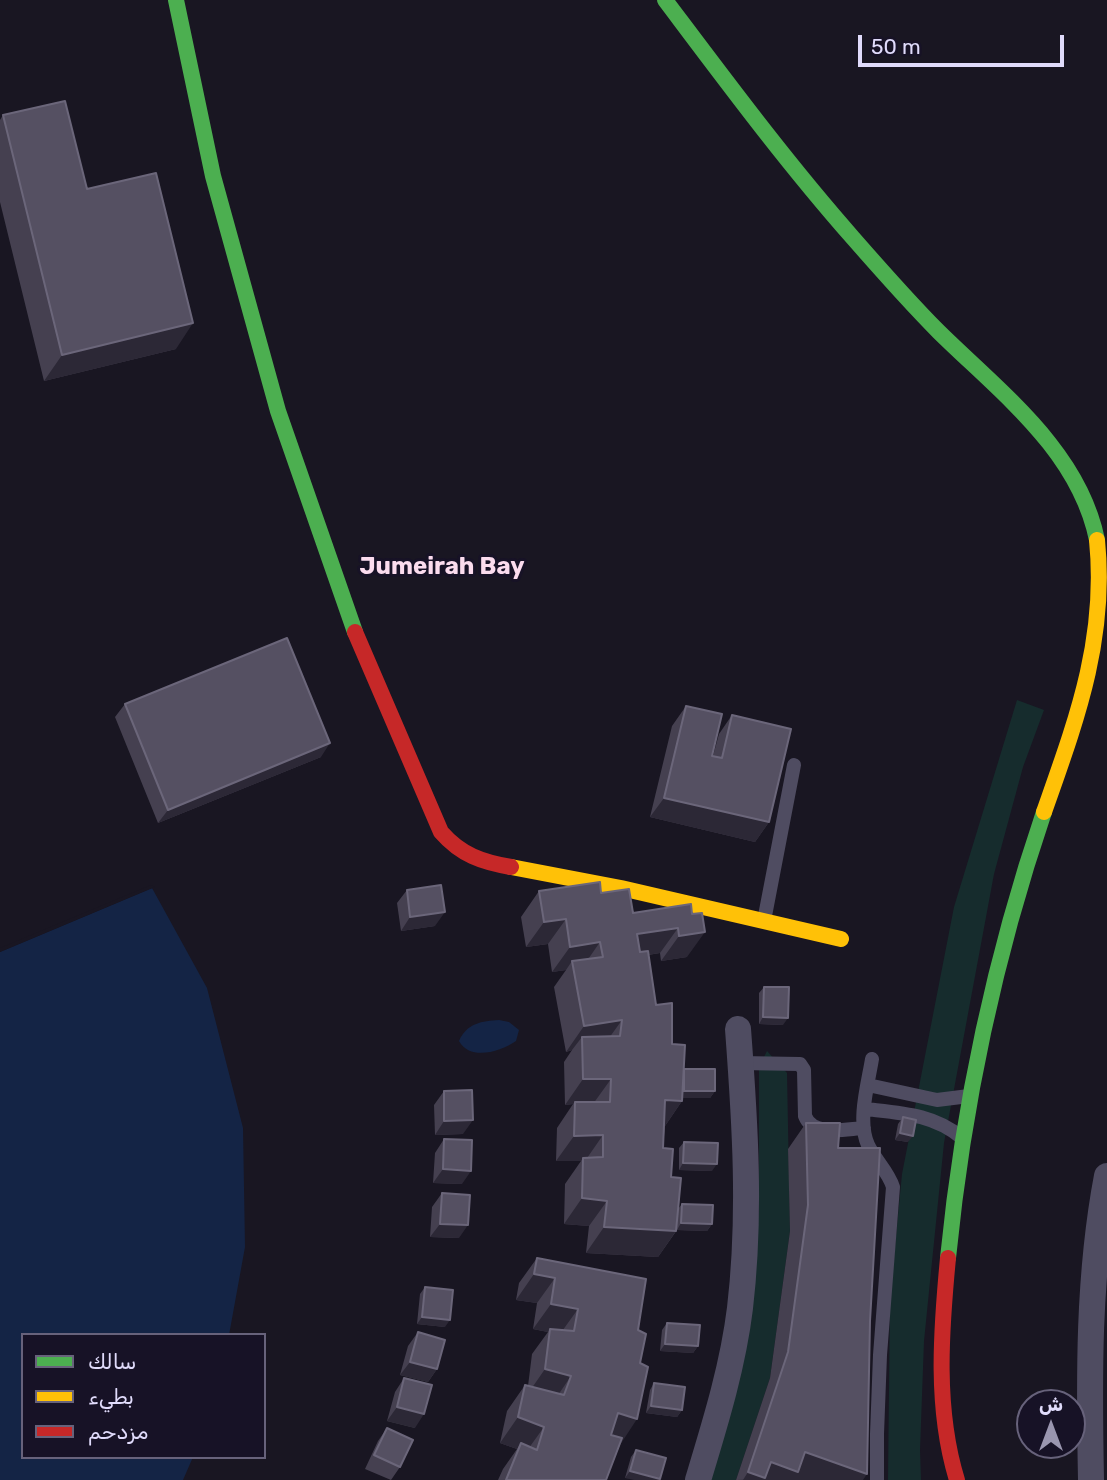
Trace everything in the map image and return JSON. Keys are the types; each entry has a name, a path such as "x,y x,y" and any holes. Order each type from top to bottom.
{"street":[{"path":"176,0 212,176 278,411 358,642 441,832 453,846 484,862 621,888 841,939"},
{"path":"665,0 817,197 919,312 1057,451 1080,488 1096,529 1104,572 1106,615 1097,660 1020,889 995,979 963,1140 945,1295 941,1401 943,1427 957,1480"},
{"path":"698,1480 726,1381 740,1308 746,1169 738,1029"},
{"path":"1091,1480 1089,1350 1101,1209 1107,1176"},
{"path":"932,1444 934,1418 941,1401"}],"lane":[{"path":"764,921 794,765"},
{"path":"872,1059 864,1128 867,1142 893,1187 880,1368 877,1480"},
{"path":"740,1063 800,1064 804,1070 805,1116 808,1122 820,1130 864,1128"},
{"path":"868,1085 937,1100 970,1096"},
{"path":"865,1109 934,1120 963,1140"}],"green space":[{"path":"1017,700 1044,710 1023,767 994,874 944,1143 924,1341 921,1480 888,1480 890,1298 902,1174 954,907"},
{"path":"767,1051 787,1073 790,1231 770,1378 736,1480 710,1480 759,1210 759,1067"}],"water":[{"path":"152,888 207,988 243,1128 245,1247 229,1333 21,1333 21,1459 192,1459 183,1480 0,1480 0,952"},
{"path":"481,1022 509,1022 519,1030 516,1041 494,1051 478,1053 470,1051 459,1041 471,1027"}],"pier":[{"path":"151,885 155,887 0,952 0,948"}],"building":[{"path":"65,101 87,189 156,173 193,323 62,355 3,115"},
{"path":"287,638 330,743 168,810 125,704"},
{"path":"686,706 722,714 712,756 722,758 732,715 791,729 769,822 664,798"},
{"path":"600,882 601,893 629,889 633,913 691,904 692,914 702,913 705,932 679,936 678,928 637,934 640,952 648,951 656,1005 672,1003 672,1044 685,1045 682,1101 665,1100 663,1148 673,1149 671,1177 681,1178 676,1231 604,1227 607,1201 582,1198 583,1158 603,1157 603,1135 574,1136 575,1102 610,1102 611,1079 583,1079 582,1037 620,1036 622,1020 584,1026 572,961 603,957 600,942 570,947 566,919 544,922 539,891"},
{"path":"441,885 445,912 410,917 407,890"},
{"path":"764,987 789,987 788,1018 763,1017"},
{"path":"684,1069 715,1069 715,1091 684,1091"},
{"path":"472,1090 473,1120 444,1121 444,1091"},
{"path":"903,1117 916,1120 913,1136 900,1133"},
{"path":"806,1123 840,1123 838,1148 880,1148 870,1321 867,1474 805,1452 798,1472 771,1462 765,1478 748,1472 788,1352 808,1205"},
{"path":"444,1139 472,1140 471,1171 443,1169"},
{"path":"684,1142 718,1143 717,1164 683,1163"},
{"path":"442,1193 470,1195 468,1225 440,1224"},
{"path":"682,1204 713,1205 712,1224 681,1223"},
{"path":"537,1258 646,1279 638,1330 646,1334 640,1363 648,1367 637,1419 618,1413 611,1435 622,1438 606,1480 506,1480 521,1443 537,1450 544,1427 518,1417 525,1385 564,1395 571,1376 545,1369 550,1329 574,1331 578,1309 551,1304 555,1278 534,1274"},
{"path":"425,1287 453,1290 450,1320 422,1317"},
{"path":"667,1323 700,1325 698,1346 665,1344"},
{"path":"418,1332 445,1340 437,1369 410,1362"},
{"path":"404,1378 432,1385 424,1414 397,1407"},
{"path":"654,1383 685,1387 682,1410 651,1406"},
{"path":"387,1428 413,1440 400,1467 374,1455"},
{"path":"636,1450 666,1458 660,1479 630,1471"}],"traffic: fast":[{"path":"176,0 213,176 278,411 355,632"},
{"path":"665,0 780,151 853,238 939,332 1011,401 1055,451 1088,508 1097,540"},
{"path":"948,1258 962,1144 983,1032 1010,921 1044,812"}],"traffic: slow":[{"path":"1044,812 1077,712 1093,646 1099,577 1097,540"},
{"path":"511,867 621,888 841,939"}],"traffic: jam":[{"path":"355,632 441,832 456,846 473,856 511,867"},
{"path":"948,1258 943,1314 943,1398 945,1426 957,1480"}],"district":[{"name":"Jumeirah Bay","path":"442,567"}]}
